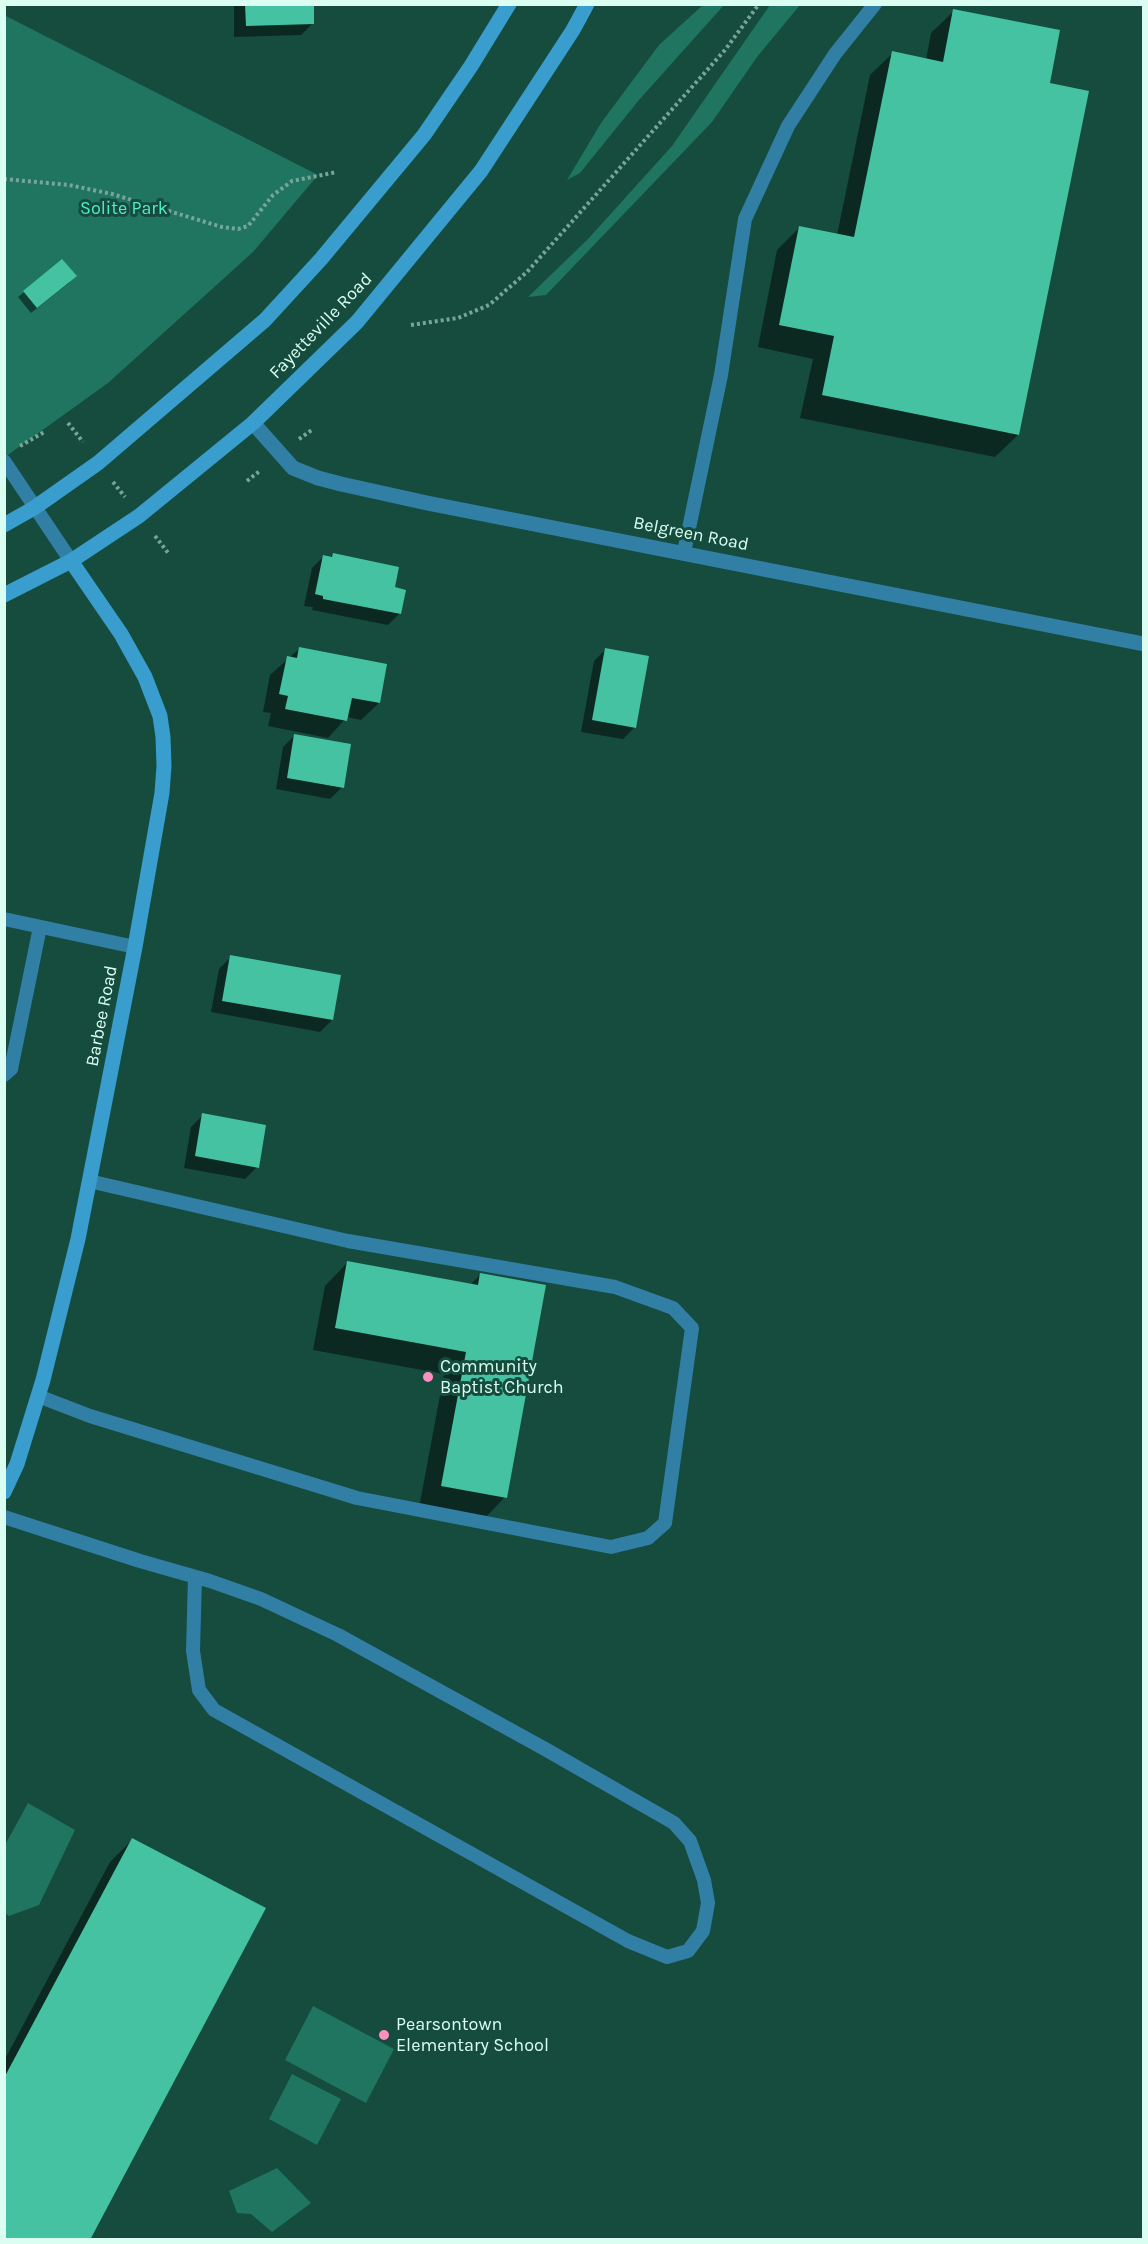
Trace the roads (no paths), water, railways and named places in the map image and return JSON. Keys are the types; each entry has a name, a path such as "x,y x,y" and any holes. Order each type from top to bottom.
{"main road":[{"path":"4,525 34,508 98,463 265,320 321,259 424,135 471,66 509,4"},
{"name":"Fayetteville Road","path":"4,595 71,561 139,516 253,423 357,322 481,171 573,30 587,4"},
{"name":"Barbee Road","path":"4,1492 17,1464 60,1315 135,947 162,793 163,737 159,716 145,677 121,634 71,561"}],"street":[{"name":"Belgreen Road","path":"253,423 293,468 318,478 427,503 1143,644"}],"lane":[{"path":"684,552 721,375 746,219 788,126 835,54 875,4"},
{"path":"9,456 34,508 71,561"},
{"path":"4,919 135,947"},
{"path":"4,1076 11,1069 40,927"},
{"path":"38,1396 90,1416 357,1498 611,1546 648,1538 664,1523 692,1328 673,1308 615,1287 348,1241 89,1181"},
{"path":"4,1517 64,1538 195,1577 261,1599 338,1635 674,1823 690,1841 704,1880 708,1904 703,1931 688,1951 667,1957 628,1941 214,1710 199,1690 193,1651 195,1577"}],"place":[{"name":"Community Baptist Church","path":"428,1377"},
{"name":"Pearsontown Elementary School","path":"384,2035"}],"park label":[{"name":"Solite Park","path":"124,209"}]}
